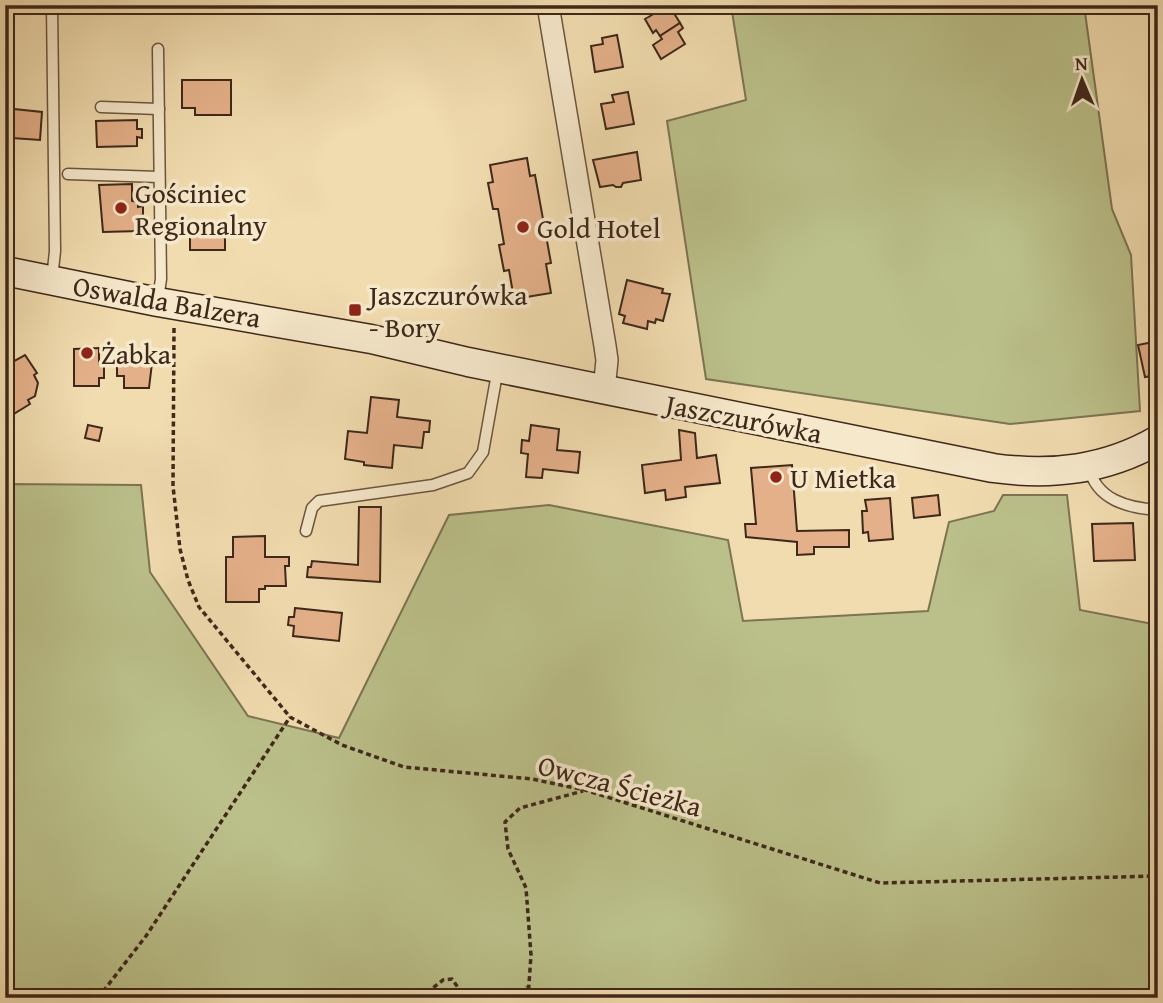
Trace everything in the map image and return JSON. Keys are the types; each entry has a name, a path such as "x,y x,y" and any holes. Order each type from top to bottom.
{"street":[{"path":"548,5 605,346 607,360 604,390"},
{"name":"Oswalda Balzera","path":"5,271 329,331"},
{"name":"Jaszczurówka","path":"329,331 604,390 993,468 1043,472 1089,467 1125,457 1158,440"}],"lane":[{"path":"52,5 55,251 52,280"},
{"path":"158,48 161,279 167,303"},
{"path":"101,107 159,109"},
{"path":"68,174 159,177"},
{"path":"306,531 312,508 318,501 433,485 467,473 483,452 498,368"},
{"path":"1089,467 1094,485 1117,502 1138,509 1158,510"}],"path":[{"path":"99,998 146,936 290,717 199,607 188,580 180,549 173,486 174,322 167,303"},
{"name":"Owcza Ścieżka","path":"290,717 342,745 404,768 532,779 585,790 880,883 1158,876"},
{"path":"528,998 531,955 526,888 508,849 505,822 520,808 585,790"},
{"path":"419,998 443,980 452,979 459,989 460,998"},
{"path":"513,998 527,987"}],"green space":[{"path":"731,5 1084,5 1112,209 1131,255 1140,411 1010,424 706,379 667,121 746,100"},
{"path":"5,484 141,485 150,572 248,716 339,738 449,515 549,505 728,540 743,621 928,611 949,522 994,511 1003,495 1067,495 1080,610 1158,625 1158,998 5,998"}],"building":[{"path":"9,5 43,5 43,9"},
{"path":"669,5 680,23 660,36 656,30 653,33 645,19"},
{"path":"680,23 683,28 678,32 685,44 661,59 653,45 662,39 660,36"},
{"path":"617,35 623,67 595,72 591,46 603,44 602,38"},
{"path":"1158,69 1158,97 1155,98 1150,70"},
{"path":"182,80 231,80 231,115 195,115 195,108 182,108"},
{"path":"628,92 634,124 606,129 601,104 614,102 612,95"},
{"path":"14,109 42,112 40,140 12,138"},
{"path":"137,120 137,129 142,129 142,138 137,137 137,146 97,147 96,121"},
{"path":"637,152 641,180 623,183 621,187 600,187 593,160"},
{"name":"Gold Hotel","path":"527,158 530,176 535,175 551,263 546,264 551,293 514,299 509,270 504,271 499,245 504,244 498,209 493,209 488,183 493,182 490,165"},
{"name":"Gościniec Regionalny","path":"132,184 132,201 138,202 138,207 143,206 143,215 139,216 139,231 103,232 99,185"},
{"path":"214,224 214,229 225,228 225,250 190,250 190,229"},
{"path":"627,280 663,289 662,293 670,294 663,321 648,321 647,329 623,323 625,316 619,314"},
{"path":"1158,341 1158,375 1145,377 1138,345"},
{"path":"99,348 99,364 104,364 104,378 99,378 99,386 74,386 74,349"},
{"path":"123,351 148,351 148,363 152,363 149,388 124,388 124,376 117,376 117,363 123,363"},
{"path":"25,355 37,373 34,375 38,383 35,396 28,400 30,404 12,415 8,408 5,410 5,366"},
{"path":"371,397 399,400 397,417 430,421 429,432 424,432 422,448 394,445 392,468 364,465 364,462 345,459 348,431 367,433"},
{"path":"88,425 102,428 99,441 85,438"},
{"path":"531,425 559,429 557,450 580,452 578,473 543,469 542,478 526,477 528,454 521,453 522,440 529,441"},
{"path":"679,430 695,433 697,458 716,455 720,483 685,487 686,497 666,500 665,490 645,493 642,465 681,460"},
{"path":"792,465 797,531 849,530 849,547 814,547 814,554 797,555 797,542 746,537 745,524 756,524 751,468"},
{"path":"938,495 940,515 914,518 912,498"},
{"path":"890,498 893,539 869,541 868,532 863,533 862,511 867,511 865,500"},
{"path":"359,507 381,507 380,582 307,577 312,561 358,565"},
{"path":"1133,523 1135,560 1094,561 1092,524"},
{"path":"265,536 265,557 289,557 289,566 285,566 286,586 265,586 265,589 259,589 259,602 226,602 226,557 233,557 233,537"},
{"path":"295,608 342,613 339,641 293,636 294,626 288,625 289,617 294,617"}],"place":[{"name":"Gościniec Regionalny","path":"121,208"},
{"name":"Gold Hotel","path":"523,227"},
{"name":"Jaszczurówka - Bory","path":"355,310"},
{"name":"Żabka","path":"87,353"},
{"name":"U Mietka","path":"776,477"}]}
